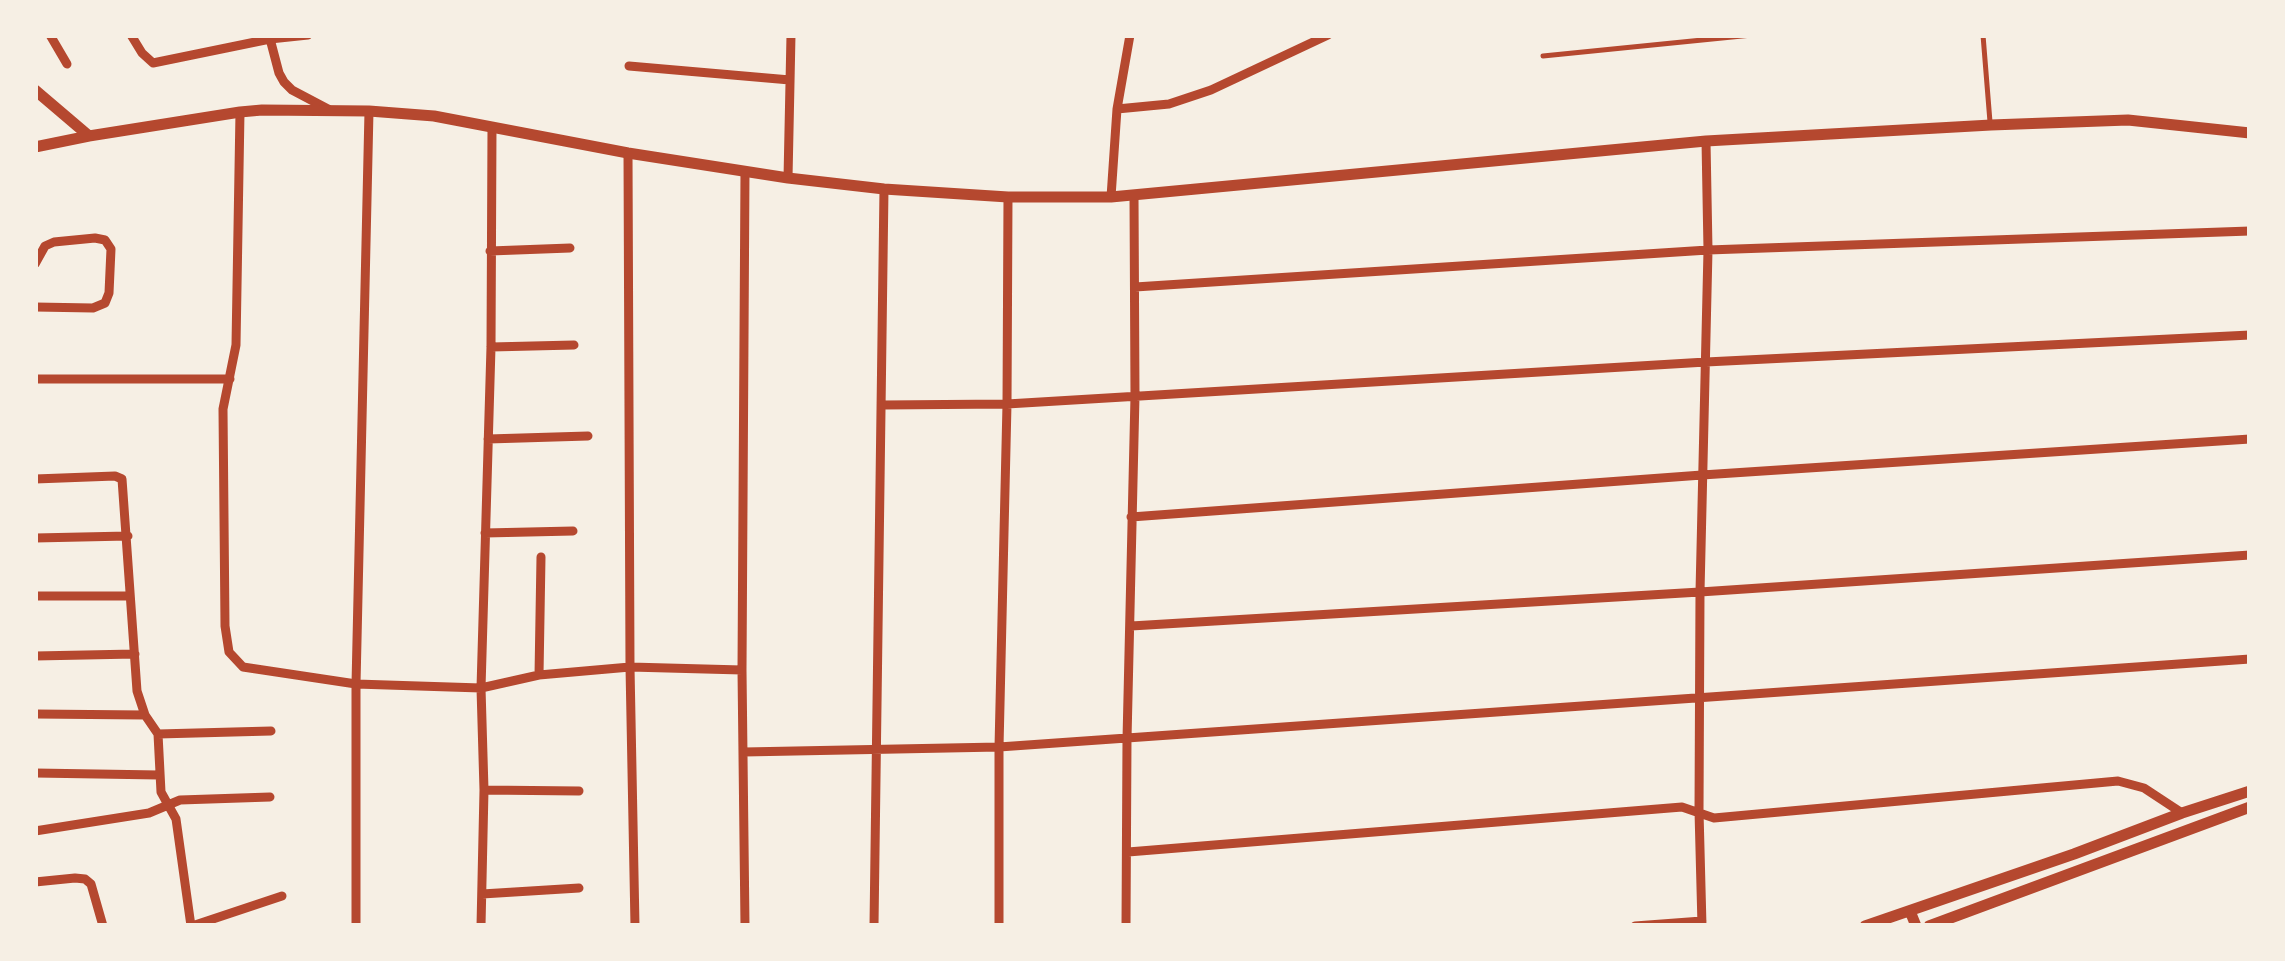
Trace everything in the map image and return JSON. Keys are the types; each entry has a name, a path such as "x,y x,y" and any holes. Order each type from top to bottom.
{"street":[{"path":"50,35 67,64"},
{"path":"131,35 153,63 269,37 308,35"},
{"path":"788,178 792,35"},
{"path":"1111,197 1117,110 1130,35"},
{"path":"1117,110 1169,104 1211,90 1328,35"},
{"path":"269,37 284,82 329,110"},
{"path":"628,66 790,80"},
{"path":"35,90 89,136"},
{"path":"35,148 240,112 369,111 434,116 788,178 884,189 1111,197 1706,141 1990,124 2128,120 2250,133"},
{"path":"356,926 356,684 369,111"},
{"path":"240,112 236,345 222,409 224,626 229,652 244,668 356,684 481,688 539,675 630,667 742,670"},
{"path":"481,926 481,688 491,347 492,127"},
{"path":"1636,926 1702,924 1700,592 1708,250 1706,141"},
{"path":"628,153 635,926"},
{"path":"745,171 745,926"},
{"path":"874,926 884,189"},
{"path":"999,926 1008,196"},
{"path":"1126,926 1135,396 1134,196"},
{"path":"1135,287 1708,250 2250,231"},
{"path":"35,264 45,246 54,242 96,238 105,240 111,249 109,292 104,303 93,308 35,307"},
{"path":"490,251 570,248"},
{"path":"882,406 1007,404 2250,334"},
{"path":"491,347 574,346"},
{"path":"35,379 230,379"},
{"path":"488,439 588,436"},
{"path":"1131,517 2250,440"},
{"path":"35,479 115,476 122,480 137,691 145,715 158,734 161,792 176,819 192,926 282,896"},
{"path":"486,533 573,531"},
{"path":"35,538 128,536"},
{"path":"1130,626 2250,555"},
{"path":"539,675 541,557"},
{"path":"35,596 130,596"},
{"path":"35,656 135,654"},
{"path":"744,752 999,747 2250,658"},
{"path":"35,714 145,715"},
{"path":"158,734 271,732"},
{"path":"35,773 159,775"},
{"path":"1128,852 1682,807 1714,818 2118,781 2144,788 2182,813"},
{"path":"484,790 579,790"},
{"path":"1865,926 2250,792"},
{"path":"35,832 149,813 180,800 270,797"},
{"path":"1929,926 2250,807"},
{"path":"2074,854 2080,870"},
{"path":"35,882 85,879 91,884 103,926"},
{"path":"482,894 578,888"},
{"path":"1910,911 1916,926"}],"lane":[{"path":"1543,56 1752,35"},
{"path":"1983,35 1990,124"}]}
